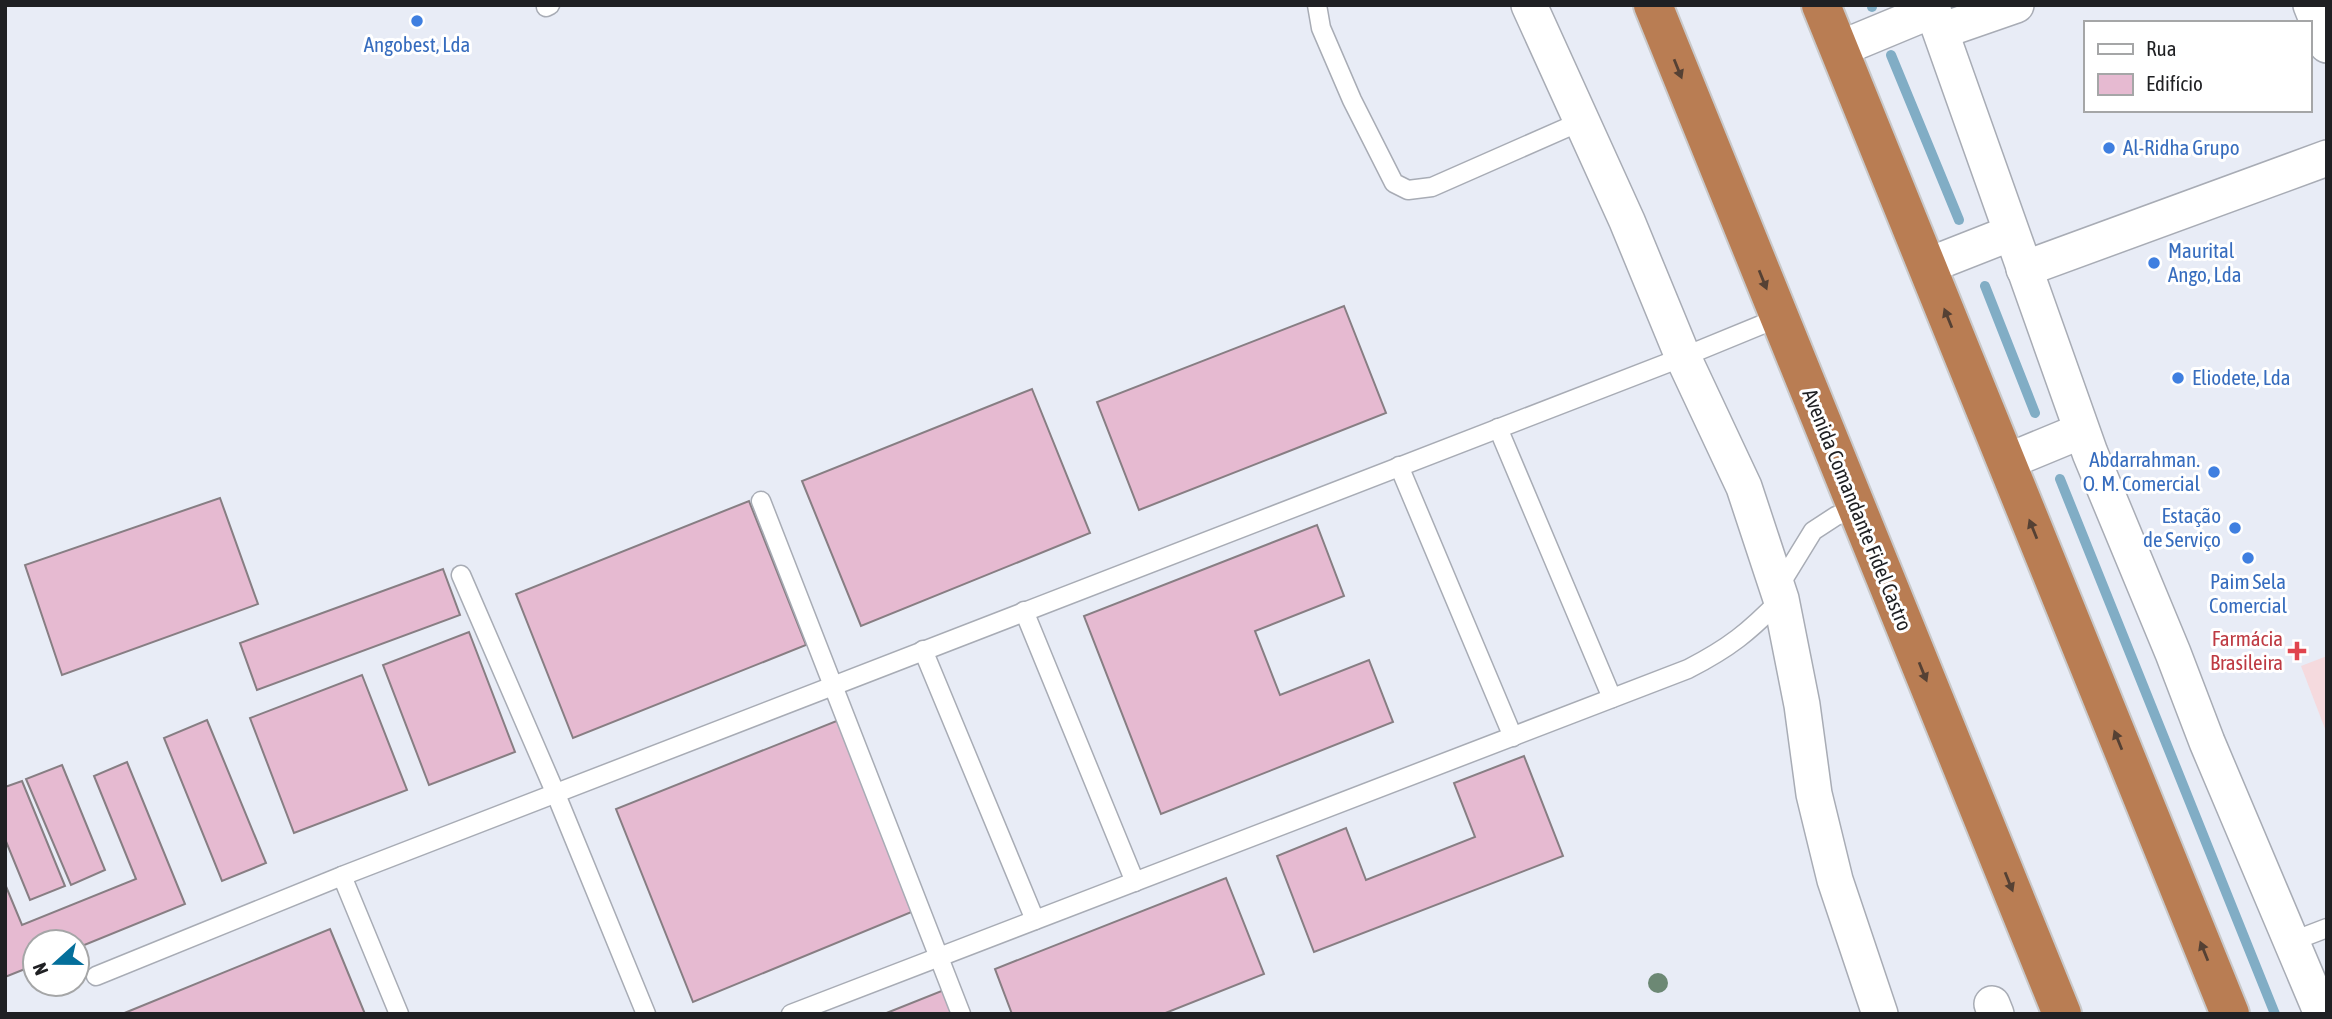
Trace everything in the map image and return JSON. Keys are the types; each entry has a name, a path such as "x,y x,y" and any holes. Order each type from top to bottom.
{"highway":[{"name":"Avenida Comandante Fidel Castro","path":"1653,5 2062,1014"},
{"path":"1821,5 2230,1014"}],"street":[{"path":"1529,5 1628,221 1683,357 1744,487 1780,594 1802,705 1814,794 1835,880 1880,1014"},
{"path":"1839,49 1935,15 2016,5"},
{"path":"2311,5 2327,45"},
{"path":"1935,15 2081,431 2207,742 2322,1014"},
{"path":"2024,269 2327,158"},
{"path":"1927,266 2011,233"},
{"path":"2006,462 2081,431"}],"lane":[{"path":"1317,5 1321,27 1363,124 1394,183 1408,190 1432,187 1582,121"},
{"path":"96,975 555,792 1778,318"},
{"path":"1498,428 1612,698"},
{"path":"1399,466 1513,737"},
{"path":"761,502 961,1014"},
{"path":"791,1014 1688,669 1720,652 1748,632 1780,594 1813,531 1836,516 1857,509"},
{"path":"461,575 555,792 646,1014"},
{"path":"1024,611 1135,882"},
{"path":"923,650 1035,920"},
{"path":"342,876 399,1014"},
{"path":"2293,941 2327,928"}],"shaded area":[{"path":"2327,656 2327,734 2301,666"}],"building":[{"path":"1344,306 1386,413 1139,510 1097,402"},
{"path":"1032,389 1090,533 861,626 802,481"},
{"path":"220,498 258,604 62,675 25,565"},
{"path":"749,501 806,645 573,738 516,594"},
{"path":"1317,525 1344,596 1255,631 1280,695 1369,660 1393,722 1161,814 1084,616"},
{"path":"443,569 460,615 257,690 240,643"},
{"path":"469,632 515,752 429,785 383,665"},
{"path":"362,675 407,790 294,833 250,718"},
{"path":"207,720 266,863 222,881 164,738"},
{"path":"839,720 914,911 693,1002 616,809"},
{"path":"1524,756 1563,856 1314,952 1277,856 1346,828 1366,880 1475,837 1454,783"},
{"path":"127,762 185,904 91,942 91,928 21,928 21,971 5,977 5,884 22,925 136,879 94,776"},
{"path":"62,765 105,870 71,885 26,779"},
{"path":"22,781 65,886 30,900 5,839 5,787"},
{"path":"1226,878 1264,974 1163,1014 1012,1014 995,969"},
{"path":"330,929 365,1014 122,1014"},
{"path":"944,990 953,1014 884,1014"}],"waterway":[{"path":"1891,55 1959,220"},
{"path":"1985,286 2035,413"},
{"path":"2060,479 2275,1014"}],"place":[{"name":"Angobest, Lda","path":"417,21"},
{"name":"Al-Ridha Grupo","path":"2109,148"},
{"name":"Maurital Ango, Lda","path":"2154,263"},
{"name":"Eliodete, Lda","path":"2178,378"},
{"name":"Abdarrahman. O. M. Comercial","path":"2214,472"},
{"name":"Estação de Serviço","path":"2235,528"},
{"name":"Paim Sela Comercial","path":"2248,558"},
{"name":"Farmácia Brasileira","path":"2297,651"}]}
